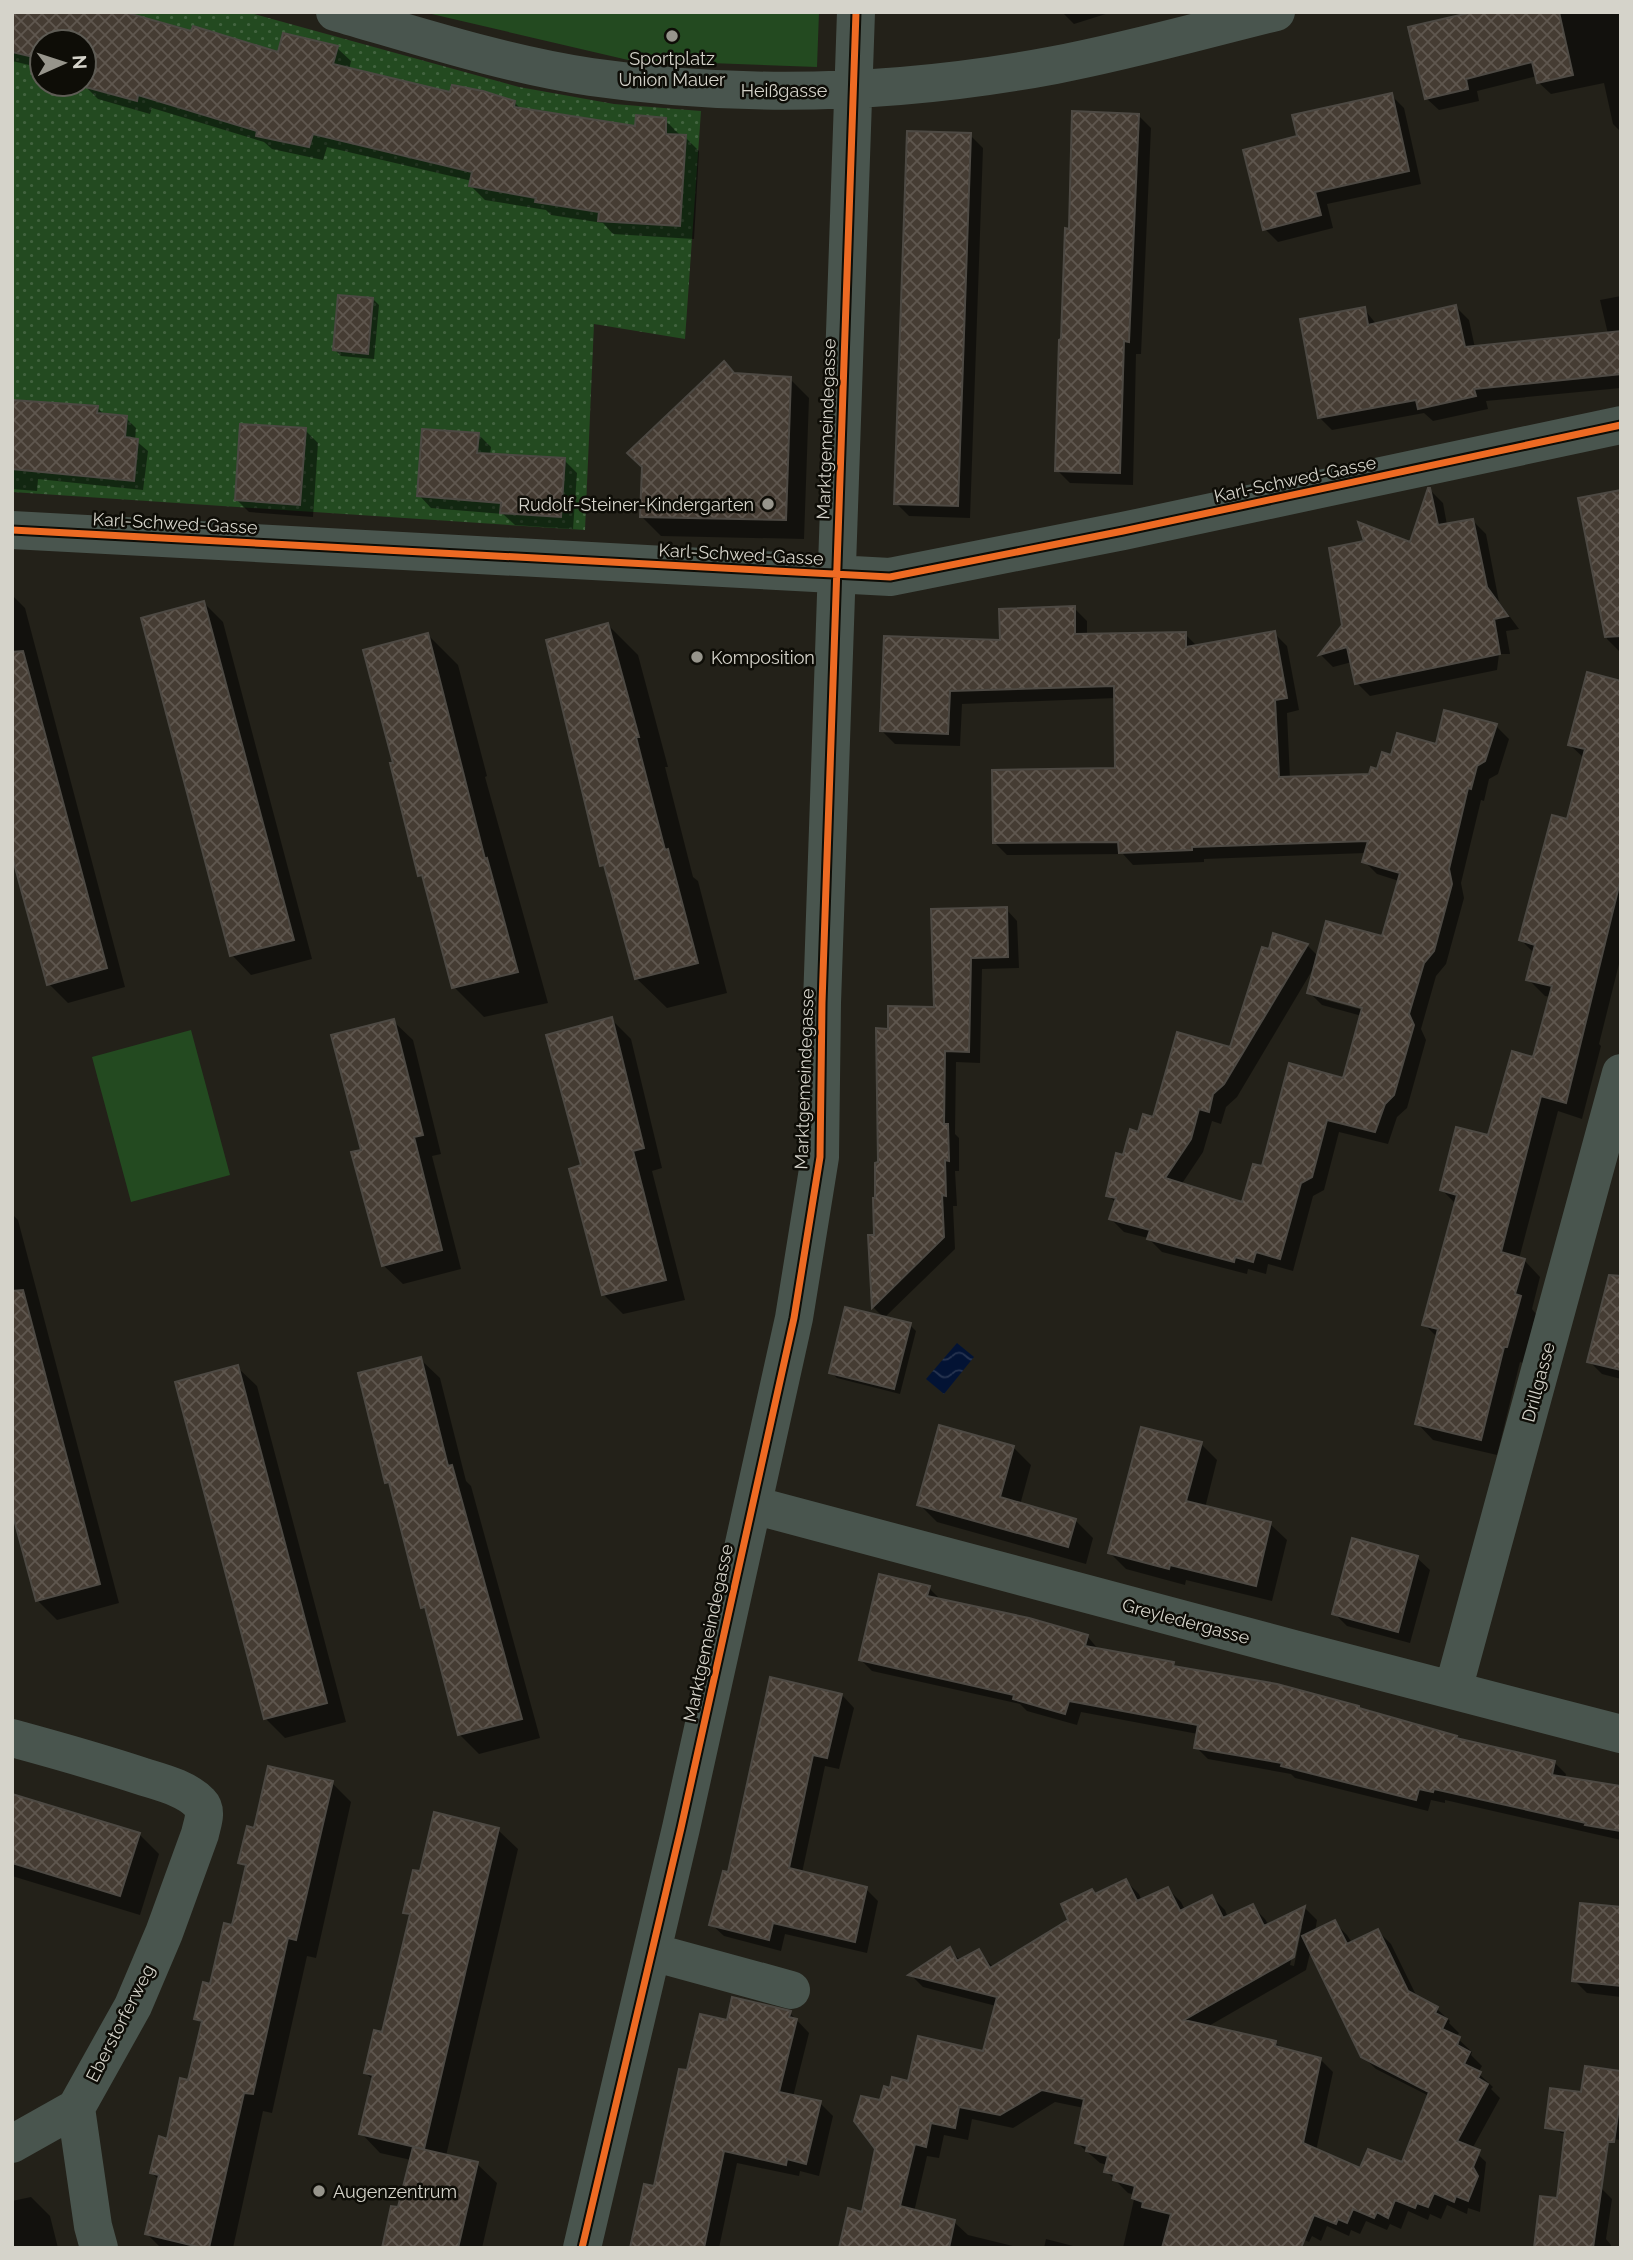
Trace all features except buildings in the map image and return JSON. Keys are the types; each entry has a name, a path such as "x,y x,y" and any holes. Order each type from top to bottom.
{"street":[{"name":"Heißgasse","path":"335,12 494,58 589,77 712,90 853,89 1001,74 1056,65 1276,12"},
{"name":"Marktgemeindegasse","path":"582,2248 652,1952 794,1318 820,1157 823,971 856,12"},
{"name":"Karl-Schwed-Gasse","path":"12,530 890,577 1149,526 1621,425"},
{"name":"Drillgasse","path":"1453,1690 1621,1073"},
{"name":"Greyledergasse","path":"753,1505 1621,1734"},
{"name":"Eberstorferweg","path":"12,1738 177,1788 200,1803 204,1810 204,1818 164,1933 133,2006 76,2108"},
{"path":"652,1952 791,1990"},
{"path":"12,2144 76,2108 93,2226 99,2248"}],"green space":[{"path":"12,12 247,12 519,87 614,104 701,111 685,339 594,324 585,530 12,492"},
{"name":"Sportplatz Union Mauer","path":"423,12 819,12 817,67 628,60"},
{"path":"191,1030 230,1175 131,1202 92,1057"}],"water":[{"path":"957,1343 974,1357 944,1394 926,1379"}],"cycle path":[{"path":"582,2248 681,1828 794,1318 820,1157 822,1003 856,12"},
{"path":"12,530 890,577 1123,531 1621,425"}],"place":[{"name":"Sportplatz Union Mauer","path":"672,36"},
{"name":"Rudolf-Steiner-Kindergarten","path":"768,504"},
{"name":"Komposition","path":"697,657"},
{"name":"Augenzentrum","path":"319,2191"}]}
